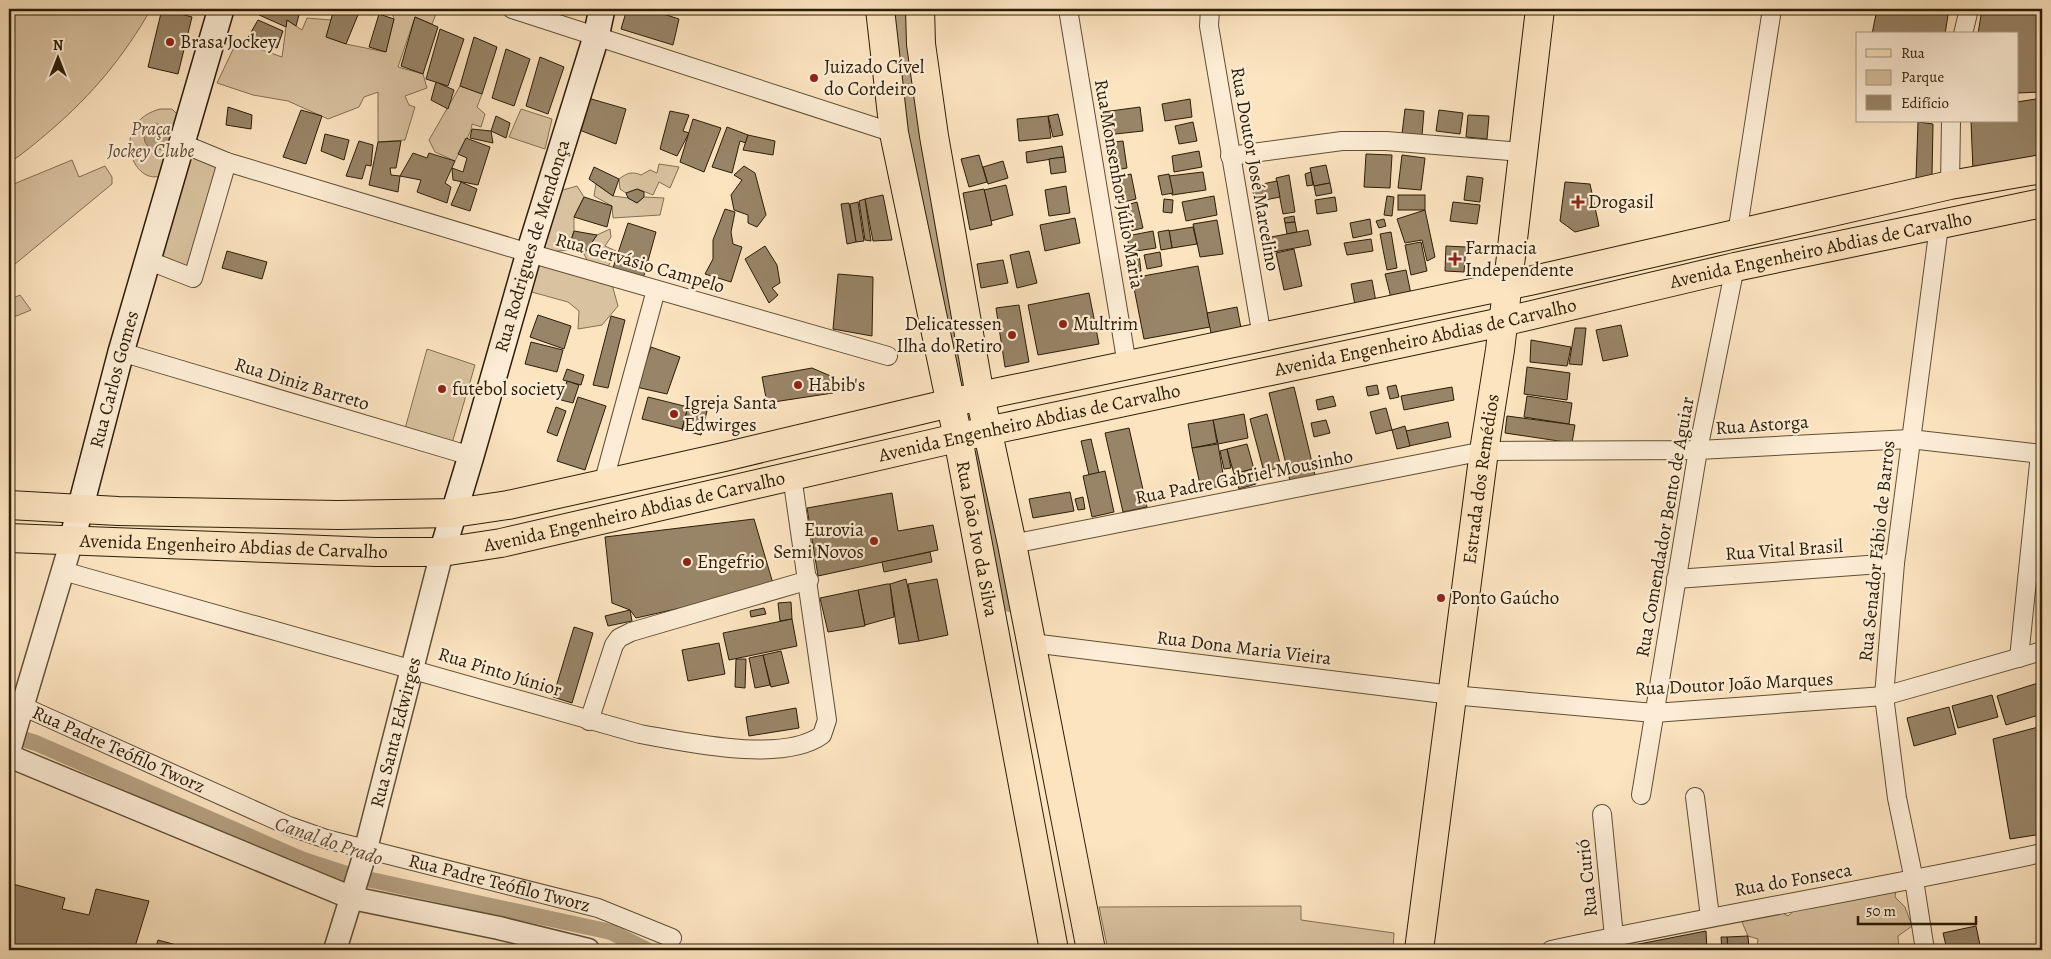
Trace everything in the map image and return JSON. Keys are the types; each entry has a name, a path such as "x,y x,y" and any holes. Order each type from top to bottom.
{"main road":[{"name":"Rua Carlos Gomes","path":"72,540 121,352 221,9"},
{"name":"Rua Rodrigues de Mendonça","path":"454,513 529,253 596,37 602,9"},
{"name":"Rua João Ivo da Silva","path":"880,9 894,132 958,438 1054,950"},
{"name":"Rua João Ivo da Silva","path":"920,9 921,44 934,136 980,396 1032,643 1091,950"},
{"name":"Estrada dos Remédios","path":"1420,950 1502,322 1522,152 1535,9"},
{"name":"Avenida Engenheiro Abdias de Carvalho","path":"9,505 118,510 338,515 454,513 508,505 980,396 1506,286 1950,185 2042,169"},
{"name":"Avenida Engenheiro Abdias de Carvalho","path":"9,538 376,552 442,552 501,543 988,431 1502,322 1735,267 2042,203"},
{"name":"Rua Santa Edwirges","path":"442,552 454,513"}],"street":[{"path":"512,9 894,132"},
{"name":"Rua Monsenhor Júlio Maria","path":"1068,9 1128,365"},
{"name":"Rua Doutor José Marcelino","path":"1210,9 1210,26 1230,156 1262,337"},
{"path":"1737,234 1772,9"},
{"path":"1963,32 1969,9"},
{"path":"1950,122 1950,185"},
{"path":"1230,156 1342,140 1386,141 1522,152"},
{"name":"Rua Gervásio Campelo","path":"181,143 228,162 529,253 888,356"},
{"path":"147,260 193,278 228,162"},
{"name":"Rua Senador Fábio de Barros","path":"1925,950 1914,880 1897,798 1884,696 1895,563 1938,226"},
{"name":"Rua Comendador Bento de Aguiar","path":"1641,795 1698,450 1735,267"},
{"path":"603,484 656,290"},
{"name":"Rua Diniz Barreto","path":"121,352 471,456"},
{"name":"Rua Astorga","path":"1484,451 1698,450 1910,439 2041,454"},
{"name":"Rua Padre Gabriel Mousinho","path":"1012,544 1484,451"},
{"path":"2020,658 2041,454"},
{"path":"589,721 610,653 619,638 631,632 809,580 792,476"},
{"name":"Rua Carlos Gomes","path":"13,737 72,540"},
{"name":"Rua Santa Edwirges","path":"335,950 364,855 442,552"},
{"name":"Rua Vital Brasil","path":"1676,579 1895,563"},
{"name":"Rua Pinto Júnior","path":"63,571 411,668 589,721 640,734 712,747 743,749 805,745 822,735 826,729 824,688 809,580"},
{"name":"Rua Dona Maria Vieira","path":"1032,643 1452,695"},
{"name":"Rua Doutor João Marques","path":"1452,695 1654,713 1884,696 2042,651"},
{"path":"13,737 352,896 499,928 588,950"},
{"name":"Rua Padre Teófilo Tworz","path":"13,737 289,826 364,855 598,908 672,938"},
{"path":"1695,797 1710,916"},
{"name":"Rua Curió","path":"1602,814 1614,937"},
{"name":"Rua do Fonseca","path":"1551,950 1710,916 1914,880 2042,853"}],"green space":[{"path":"9,9 151,9 119,58 81,103 51,130 9,163"},
{"path":"391,9 438,9 432,24 415,17 398,67 423,74 427,88 405,96 409,105 415,107 405,140 378,142 378,92 364,97 359,107 328,119 288,101 253,95 217,83 237,41 282,57 287,20 302,30 307,18 331,20 346,44 385,52 394,19"},
{"path":"460,86 482,94 477,107 485,114 481,127 472,124 468,137 455,161 435,152 429,140"},
{"name":"Praça Jockey Clube","path":"160,109 172,109 178,115 160,176 150,176 141,171 134,162 130,151 130,139 135,127 144,116"},
{"path":"521,109 552,119 545,149 509,137"},
{"name":"Praça Jockey Clube","path":"191,153 225,165 192,271 162,257"},
{"name":"Praça Jockey Clube","path":"72,160 79,177 105,166 112,177 112,184 9,269 9,186"},
{"path":"659,164 679,167 670,188 659,182 653,195 638,189 626,193 620,189 619,179 622,177 632,173 641,175 650,170 657,173"},
{"path":"596,184 613,196 628,198 637,203 644,197 664,198 660,215 613,218 612,206 594,196"},
{"path":"577,186 584,197 574,217 574,231 568,250 549,252 536,247 552,193"},
{"path":"610,229 611,237 605,246 616,251 606,271 589,264 584,254 597,235"},
{"path":"535,260 611,281 618,306 602,325 578,329 579,311 568,302 528,291"},
{"path":"20,295 31,310 9,319 9,300"},
{"name":"futebol society","path":"427,349 475,365 450,450 403,436"},
{"path":"1896,890 1895,897 1905,907 1912,926 1898,936 1899,950 1753,950 1757,948 1758,939 1748,936 1742,922 1752,912 1772,907 1788,916 1800,905"},
{"path":"1301,906 1301,920 1394,933 1393,950 1108,950 1099,907"}],"shaded area":[{"path":"157,124 166,128 170,137 166,146 157,150 148,146 144,137 148,128"}],"building":[{"name":"Brasa Jockey","path":"162,9 192,17 178,74 148,67"},
{"path":"258,9 294,9 300,11 296,26 287,20 286,27 257,14"},
{"path":"334,9 360,10 346,44 326,37"},
{"path":"627,9 648,9 679,19 673,45 621,29"},
{"path":"1877,9 1949,9 1945,32 1872,32"},
{"path":"1982,9 2032,9 2042,18 2042,92 2018,93 2018,32 1978,32"},
{"path":"379,14 394,19 386,52 369,47"},
{"path":"415,17 438,27 423,74 401,66"},
{"path":"258,20 283,31 277,48 247,39"},
{"path":"440,29 464,39 448,86 426,79"},
{"path":"474,37 497,47 482,94 460,86"},
{"path":"506,49 530,59 514,106 492,98"},
{"path":"540,57 564,67 548,114 526,106"},
{"path":"436,82 454,90 448,109 431,100"},
{"path":"588,98 626,109 616,144 574,128"},
{"path":"2042,98 2042,157 1973,171 1971,122 2018,122 2018,102"},
{"path":"1190,99 1192,117 1165,121 1162,104"},
{"path":"228,107 252,115 251,129 226,125"},
{"path":"1140,107 1143,131 1106,135 1103,112"},
{"path":"1405,109 1424,111 1422,136 1402,134"},
{"path":"301,110 322,116 306,164 283,157"},
{"path":"1439,110 1463,113 1460,134 1436,131"},
{"path":"670,111 689,115 683,131 689,133 677,156 660,149"},
{"path":"1058,114 1063,135 1053,137 1048,116"},
{"path":"1468,115 1489,116 1487,139 1466,137"},
{"path":"496,116 510,123 506,138 491,131"},
{"path":"1048,116 1051,138 1019,141 1017,119"},
{"path":"693,119 721,128 704,172 680,162"},
{"path":"1193,122 1197,141 1179,144 1175,126"},
{"path":"1918,122 1933,124 1932,175 1916,179"},
{"path":"727,127 748,135 746,143 740,141 732,173 712,167"},
{"path":"472,129 491,131 493,143 470,138"},
{"path":"325,134 349,140 344,160 321,151"},
{"path":"748,135 775,141 773,155 743,150"},
{"path":"466,138 490,147 478,185 453,180 452,168 463,172 467,158 458,154"},
{"path":"359,141 373,145 371,166 366,165 362,179 346,176"},
{"path":"401,141 396,168 390,168 391,175 400,176 398,192 369,185 378,142"},
{"path":"1123,141 1127,168 1111,171 1106,143"},
{"path":"1062,146 1064,157 1027,163 1026,152"},
{"path":"1199,151 1202,167 1174,172 1172,156"},
{"path":"413,153 427,158 429,153 455,161 445,183 451,187 447,203 417,192 421,180 400,176"},
{"path":"1366,154 1392,155 1390,188 1364,187"},
{"path":"979,155 987,182 969,187 961,159"},
{"path":"1402,155 1425,158 1421,190 1398,188"},
{"path":"1064,157 1066,172 1051,174 1049,159"},
{"path":"1003,161 1008,178 988,184 983,167"},
{"path":"1326,165 1330,183 1314,186 1310,168"},
{"path":"744,166 755,173 766,215 757,227 748,223 748,215 734,210 731,195 742,180 734,175"},
{"path":"594,167 619,179 613,196 589,179"},
{"path":"1203,172 1206,190 1172,195 1169,176"},
{"path":"1311,172 1313,185 1307,186 1305,174"},
{"path":"1131,174 1136,199 1119,203 1114,178"},
{"path":"1169,174 1173,193 1162,195 1158,176"},
{"path":"1289,175 1295,212 1283,214 1276,178"},
{"path":"1467,176 1483,178 1480,202 1464,200"},
{"path":"1277,181 1280,197 1255,202 1252,186"},
{"path":"461,182 477,189 470,211 451,205"},
{"name":"Drogasil","path":"1565,182 1590,184 1599,226 1575,232 1560,221"},
{"path":"1330,183 1332,193 1316,196 1314,186"},
{"path":"1006,185 1013,215 991,221 984,190"},
{"path":"1066,186 1070,213 1049,216 1045,190"},
{"path":"637,189 644,192 644,197 637,203 628,198 626,193"},
{"path":"984,189 992,225 970,230 963,193"},
{"path":"883,195 892,240 873,241 865,199"},
{"path":"1398,195 1425,195 1425,210 1398,210"},
{"path":"1214,196 1217,215 1186,221 1182,202"},
{"path":"1387,196 1394,197 1392,216 1384,215"},
{"path":"584,197 612,206 607,227 574,217"},
{"path":"1335,197 1337,211 1317,214 1315,200"},
{"path":"865,199 871,241 865,240 859,201"},
{"path":"1164,199 1173,200 1172,213 1163,212"},
{"path":"858,202 864,241 856,242 850,204"},
{"path":"1137,202 1143,228 1126,232 1120,207"},
{"path":"1453,202 1480,205 1477,224 1450,221"},
{"path":"849,203 856,242 847,244 841,204"},
{"path":"725,209 735,212 731,232 733,244 742,247 731,282 705,274 713,259 713,240"},
{"path":"1425,210 1435,257 1427,261 1422,240 1405,243 1397,219"},
{"path":"1294,216 1295,222 1285,223 1284,218"},
{"path":"1075,218 1080,243 1045,251 1040,225"},
{"path":"1370,219 1372,234 1353,238 1350,223"},
{"path":"1384,219 1386,226 1379,228 1376,221"},
{"path":"1217,220 1223,254 1200,257 1193,224"},
{"path":"1295,222 1297,232 1287,234 1285,223"},
{"path":"628,223 656,232 643,279 612,271"},
{"path":"1193,227 1197,244 1172,248 1169,231"},
{"path":"1169,230 1172,248 1161,250 1158,232"},
{"path":"1308,230 1311,245 1274,252 1271,237"},
{"path":"574,231 597,235 584,254 568,250"},
{"path":"1153,231 1156,248 1130,252 1127,236"},
{"path":"1391,232 1397,268 1387,270 1380,234"},
{"path":"1371,239 1373,251 1347,255 1344,243"},
{"path":"1421,242 1427,271 1411,275 1405,245"},
{"path":"765,246 777,265 780,283 772,288 778,295 769,303 745,259"},
{"name":"Farmacia Independente","path":"1446,246 1466,247 1464,272 1445,271"},
{"path":"1294,249 1302,286 1284,290 1276,253"},
{"path":"227,251 267,262 262,279 222,268"},
{"path":"1029,251 1037,283 1017,288 1010,255"},
{"path":"1160,252 1162,266 1147,269 1144,255"},
{"path":"1139,255 1141,271 1134,272 1131,256"},
{"path":"1003,260 1008,283 981,288 977,264"},
{"path":"1198,266 1210,327 1144,339 1132,278"},
{"path":"1406,270 1411,294 1391,298 1385,274"},
{"path":"838,274 873,277 872,336 833,329"},
{"path":"1372,280 1376,302 1355,305 1351,284"},
{"name":"Multrim","path":"1089,293 1099,344 1038,355 1028,305"},
{"name":"Delicatessen Ilha do Retiro","path":"1019,305 1029,362 1005,367 996,308"},
{"path":"1237,307 1241,328 1211,333 1207,313"},
{"path":"538,315 571,326 564,349 530,337"},
{"path":"611,316 625,320 608,388 593,385"},
{"path":"1621,325 1628,356 1603,361 1596,330"},
{"path":"1575,328 1586,328 1582,365 1569,364"},
{"path":"1531,340 1571,347 1567,366 1530,362"},
{"path":"531,342 563,350 557,372 525,364"},
{"path":"651,347 680,357 667,394 636,387"},
{"path":"1527,367 1570,373 1567,400 1524,394"},
{"name":"Habib's","path":"812,368 833,377 833,393 767,403 762,377"},
{"path":"567,369 584,375 581,385 563,380"},
{"path":"567,381 579,385 573,403 561,400"},
{"path":"1377,385 1379,394 1368,396 1366,387"},
{"path":"1396,385 1399,397 1390,399 1387,387"},
{"path":"1294,387 1315,475 1290,481 1269,393"},
{"path":"1452,387 1454,400 1404,410 1401,396"},
{"path":"1333,396 1336,406 1318,410 1316,400"},
{"path":"1527,396 1572,403 1569,424 1524,417"},
{"path":"578,397 606,406 585,470 557,461"},
{"path":"648,397 688,407 682,429 642,419"},
{"path":"556,407 566,411 557,436 547,432"},
{"path":"688,407 707,411 701,435 682,430"},
{"path":"1386,408 1392,430 1376,434 1370,412"},
{"path":"1244,414 1248,438 1218,444 1213,420"},
{"path":"1267,414 1281,467 1264,472 1250,419"},
{"path":"1507,416 1575,425 1572,443 1505,433"},
{"path":"1213,420 1217,443 1192,448 1188,424"},
{"path":"1326,420 1330,433 1314,437 1311,423"},
{"path":"1448,422 1451,437 1409,446 1406,431"},
{"path":"1405,426 1410,446 1397,449 1392,430"},
{"path":"1129,428 1147,507 1123,512 1105,433"},
{"path":"1091,439 1099,473 1089,475 1081,441"},
{"path":"1218,444 1225,486 1201,489 1192,448"},
{"path":"1247,444 1254,469 1234,474 1227,449"},
{"path":"1227,449 1231,468 1224,469 1220,451"},
{"path":"1252,469 1256,484 1239,489 1234,474"},
{"path":"1105,471 1114,512 1092,517 1083,476"},
{"path":"1070,492 1074,511 1033,518 1029,499"},
{"name":"Eurovia Semi Novos","path":"892,493 898,531 933,525 938,550 818,576 807,508"},
{"path":"1083,497 1085,509 1078,510 1075,499"},
{"name":"Engefrio","path":"754,519 774,587 636,618 630,610 612,603 605,537"},
{"path":"930,552 932,562 884,572 882,562"},
{"path":"906,579 919,641 899,644 890,584"},
{"path":"937,579 948,635 919,641 908,584"},
{"path":"890,584 894,617 865,625 858,590"},
{"path":"858,590 865,626 828,632 820,598"},
{"path":"791,602 792,619 780,621 778,603"},
{"path":"764,608 766,614 751,617 750,611"},
{"path":"630,610 632,621 608,626 605,616"},
{"path":"792,619 797,646 729,660 723,633"},
{"path":"574,627 593,633 572,703 553,697"},
{"path":"719,643 725,674 688,681 682,650"},
{"path":"781,651 789,683 771,687 763,655"},
{"path":"763,655 770,685 755,688 749,658"},
{"path":"736,659 746,659 745,688 735,687"},
{"path":"2038,683 2042,695 2042,714 2006,725 1997,696"},
{"path":"1992,695 1998,717 1958,728 1952,706"},
{"path":"1949,707 1956,734 1914,746 1907,718"},
{"path":"796,708 799,728 749,736 746,717"},
{"path":"2042,726 2042,834 2010,839 1993,739"},
{"path":"9,883 65,898 62,909 89,915 96,889 149,901 134,950 9,950"},
{"path":"1976,926 1981,950 1947,950 1943,933"},
{"path":"1706,931 1707,950 1608,950"},
{"path":"1748,936 1749,950 1728,950 1727,937"},
{"path":"1721,937 1727,937 1728,950 1722,950"},
{"path":"158,940 195,950 155,950"}],"waterway":[{"path":"898,9 910,112 962,382"},
{"path":"978,458 1010,604"},
{"name":"Canal do Prado","path":"9,735 36,743 301,859 353,876 611,932 647,950"}],"place":[{"name":"Brasa Jockey","path":"170,42"},
{"name":"Juizado Cível do Cordeiro","path":"814,78"},
{"name":"Drogasil","path":"1578,202"},
{"name":"Farmacia Independente","path":"1455,259"},
{"name":"Multrim","path":"1063,324"},
{"name":"Delicatessen Ilha do Retiro","path":"1012,335"},
{"name":"Habib's","path":"798,385"},
{"name":"futebol society","path":"442,389"},
{"name":"Igreja Santa Edwirges","path":"674,414"},
{"name":"Eurovia Semi Novos","path":"874,541"},
{"name":"Engefrio","path":"687,562"},
{"name":"Ponto Gaúcho","path":"1441,598"}]}
